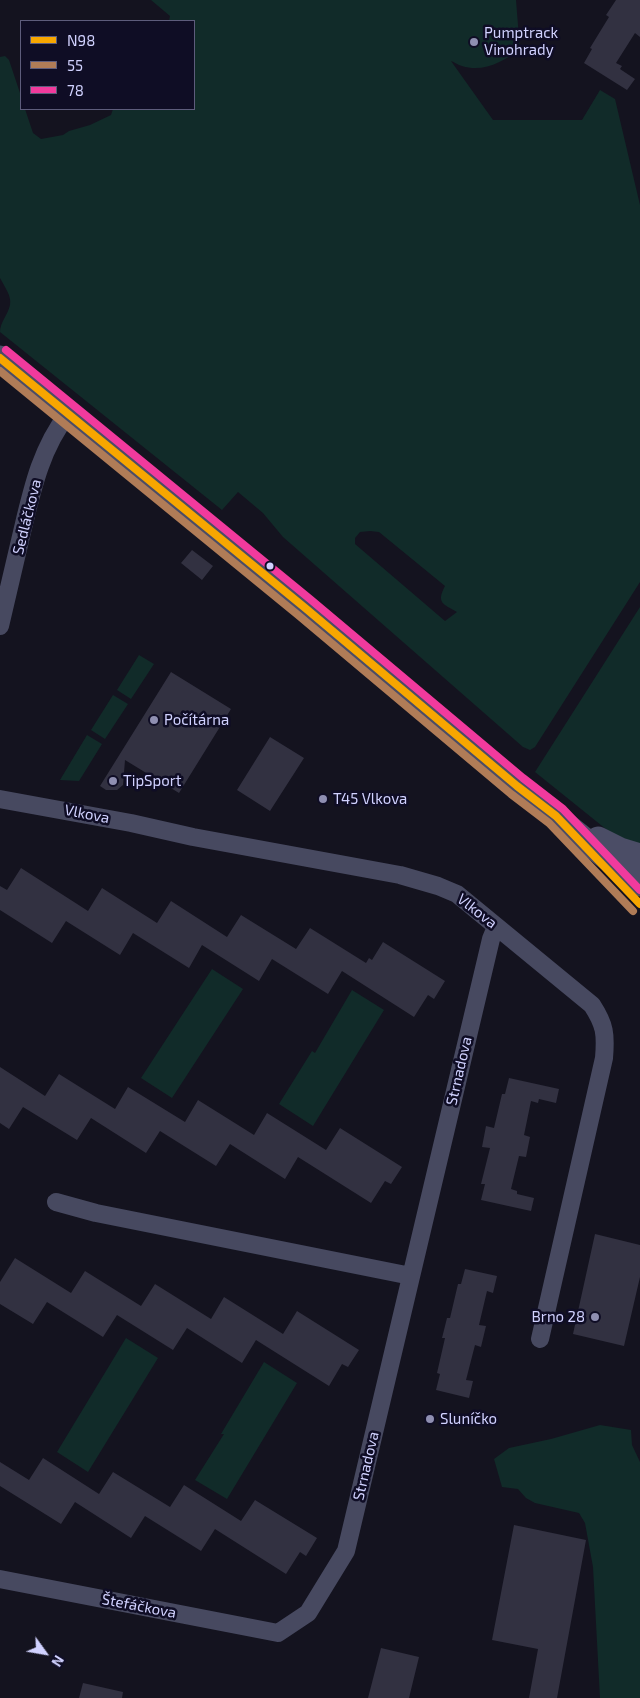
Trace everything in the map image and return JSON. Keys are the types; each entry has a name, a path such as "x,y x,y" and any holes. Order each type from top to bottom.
{"main road":[{"path":"0,358 304,607 517,786 556,816 638,873"},
{"path":"556,816 640,904"}],"street":[{"name":"Sedláčkova","path":"0,626 41,462 49,441 68,414"},
{"name":"Vlkova","path":"0,799 400,875 438,886 456,894 592,1005 601,1020 606,1038 604,1058 540,1339"},
{"name":"Strnadova","path":"278,1633 308,1613 346,1551 491,939 496,926"},
{"path":"56,1202 106,1215 411,1276"},
{"name":"Štefáčkova","path":"0,1579 278,1633"}],"green space":[{"path":"151,0 516,0 520,50 500,62 486,67 470,68 451,61 493,120 582,120 600,90 615,99 640,205 640,582 535,747 530,750 523,747 283,537 263,513 238,492 222,510 0,332 1,325 9,309 10,298 0,278 0,57 5,56 9,60 20,93 20,110 25,110 33,133 41,139 63,135 69,131 90,125 111,115 113,110 195,110 195,20 169,20 170,16","holes":["360,532 379,532 445,586 441,600 457,612 445,621 355,544 355,538"]},
{"path":"640,607 640,850 622,842 535,772"},
{"path":"139,655 154,664 131,699 117,690"},
{"path":"113,695 128,704 105,739 91,730"},
{"path":"87,735 102,744 79,781 60,780"},
{"path":"212,969 243,989 172,1098 141,1078"},
{"path":"352,990 384,1010 313,1126 279,1104 312,1051 315,1053"},
{"path":"126,1338 158,1358 88,1472 57,1452"},
{"path":"264,1362 297,1383 227,1499 195,1480 224,1434 221,1434"},
{"path":"600,1425 631,1430 632,1445 640,1462 640,1698 600,1698 593,1567 585,1523 579,1513 535,1503 526,1498 518,1489 502,1487 494,1459 509,1448 551,1439"}],"building":[{"path":"616,0 640,0 640,37 635,33 616,63 622,66 620,69 635,79 627,90 584,63 592,49 590,48 609,17 606,15"},
{"path":"192,550 213,566 202,580 181,563"},
{"path":"171,672 231,709 179,793 125,760 123,785 117,790 106,790 100,786"},
{"path":"270,737 304,758 270,811 237,790"},
{"path":"21,868 88,911 102,888 157,923 171,901 227,937 241,915 296,949 310,928 366,963 369,958 372,960 383,942 445,981 434,999 428,995 414,1017 342,971 328,994 272,959 259,981 202,945 189,968 133,933 120,955 66,921 52,943 0,910 0,886 7,890"},
{"path":"0,1067 45,1096 59,1074 115,1109 128,1087 185,1122 198,1100 254,1135 267,1113 326,1150 340,1128 402,1167 391,1184 385,1181 371,1203 298,1157 285,1179 230,1144 216,1166 160,1131 146,1153 91,1118 77,1140 23,1107 9,1129 0,1123"},
{"path":"509,1078 559,1089 556,1103 539,1099 538,1103 531,1101 524,1135 530,1137 526,1157 519,1156 511,1189 517,1191 517,1194 534,1198 531,1211 481,1200 485,1184 481,1184 490,1148 482,1147 486,1126 494,1128 502,1094 505,1094"},
{"path":"595,1234 640,1245 640,1277 624,1346 573,1334"},
{"path":"15,1258 71,1293 85,1271 141,1306 155,1284 211,1319 224,1297 283,1334 297,1311 359,1350 348,1367 342,1364 329,1386 256,1340 242,1363 187,1328 173,1350 117,1315 103,1337 47,1302 33,1324 0,1304 0,1282"},
{"path":"465,1269 497,1276 493,1293 487,1291 479,1325 486,1326 481,1347 475,1345 466,1380 473,1381 469,1398 436,1390 440,1374 437,1373 445,1338 442,1338 447,1318 450,1318 458,1284 461,1284"},
{"path":"43,1458 99,1494 113,1472 170,1507 184,1485 241,1521 255,1500 317,1538 306,1556 300,1552 286,1574 215,1529 201,1551 145,1516 131,1538 75,1502 61,1524 0,1486 0,1462 29,1480"},
{"path":"514,1525 586,1540 557,1698 529,1698 538,1649 492,1640"},
{"path":"381,1648 419,1657 409,1698 368,1698"},
{"path":"83,1683 123,1692 122,1698 79,1698"}],"transit line":[{"name":"78","path":"6,350 310,599 523,778 563,809 640,890"},
{"name":"N98","path":"0,358 304,607 517,786 556,816 640,904"},
{"name":"55","path":"0,371 298,615 511,794 549,823 633,911"}],"place":[{"name":"Pumptrack Vinohrady","path":"474,42"},
{"name":"Počítárna","path":"154,720"},
{"name":"TipSport","path":"113,781"},
{"name":"T45 Vlkova","path":"323,799"},
{"name":"Brno 28","path":"595,1317"},
{"name":"Sluníčko","path":"430,1419"}]}
